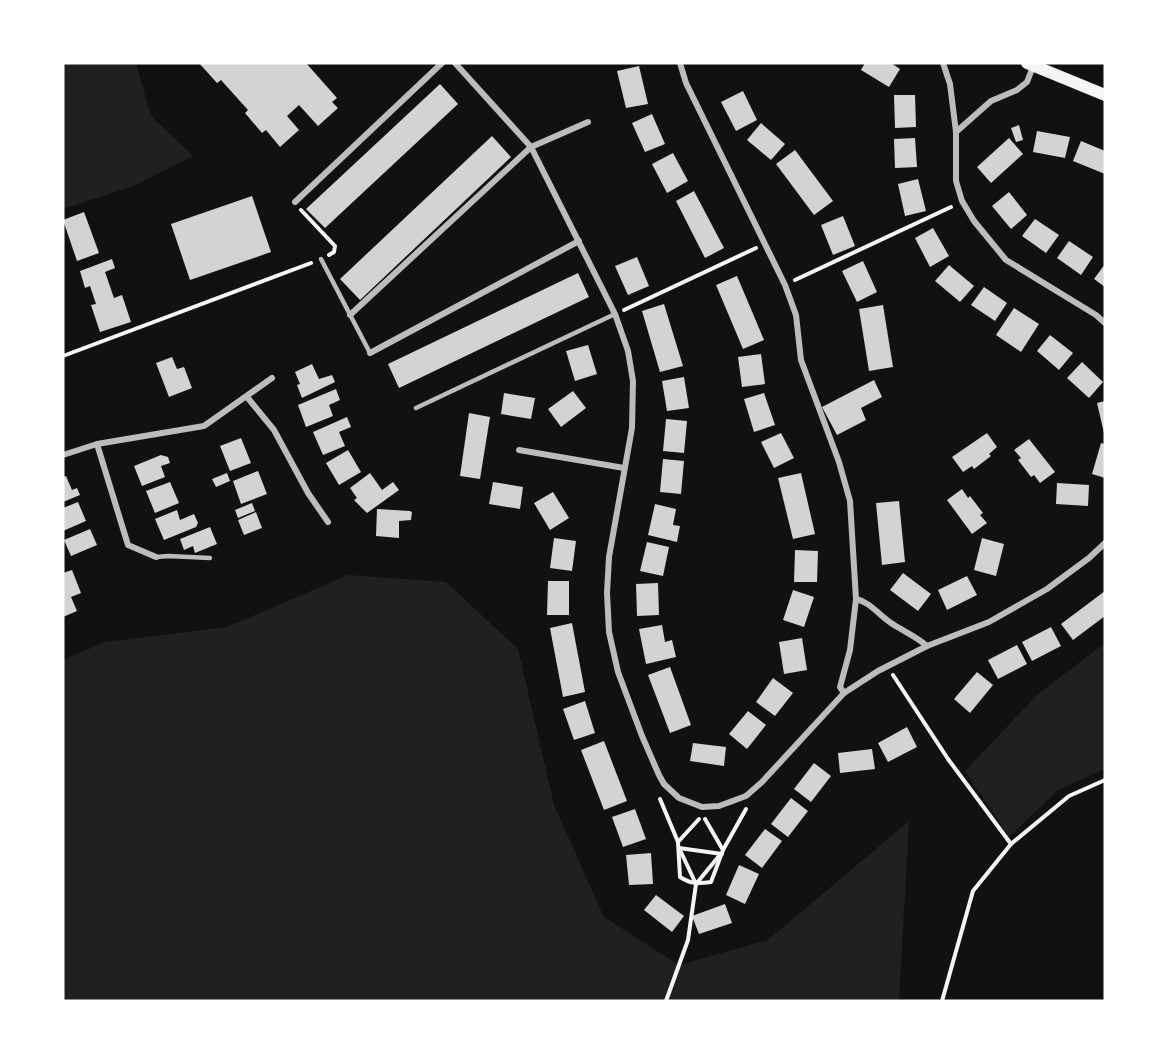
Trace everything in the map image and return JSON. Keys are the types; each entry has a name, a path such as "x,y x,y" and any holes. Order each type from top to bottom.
{"main road":[{"path":"1032,64 1105,95"}],"street":[{"path":"295,202 442,63"},
{"path":"455,63 531,147 615,314 628,351 633,381 633,428 609,557 607,593 609,632 618,672 642,736 664,784 679,798 702,807 719,806 746,796 762,782 784,755 844,693 888,666 927,646 988,622 1047,589 1089,558 1105,543"},
{"path":"680,63 686,83 785,285 796,315 801,360 839,462 850,501 856,598 850,650 840,687 844,693"},
{"path":"944,63 950,84 956,132 956,181 962,201 974,221 1006,260 1096,315 1105,323"},
{"path":"956,132 991,101 1017,90 1027,82 1032,64"},
{"path":"350,315 531,147 588,122"},
{"path":"370,353 579,241"},
{"path":"63,455 97,444 204,426 272,378"},
{"path":"247,396 274,430 308,493 328,522"},
{"path":"97,444 128,545 156,557"},
{"path":"519,450 624,468"},
{"path":"856,598 864,601 890,622 919,638 927,646"}],"lane":[{"path":"321,259 370,353"},
{"path":"416,408 615,314"},
{"path":"156,557 210,558"}],"path":[{"path":"785,285 962,201"},
{"path":"63,356 321,259 334,252 335,246 295,202"},
{"path":"615,314 765,244"},
{"path":"888,666 948,759 1011,844"},
{"path":"942,1001 973,891 1011,844 1069,796 1105,780"},
{"path":"664,784 656,789 678,842 680,877 689,883 711,882 722,852 749,804 746,796"},
{"path":"678,842 703,815 722,852"},
{"path":"679,848 722,852"},
{"path":"679,848 696,884"},
{"path":"666,1001 688,940 696,884 722,852"}],"shaded area":[{"path":"63,63 136,63 151,116 193,156 134,186 63,209"},
{"path":"348,575 446,582 518,649 554,805 604,917 679,965 768,940 909,821 899,1001 63,1001 63,660 105,642 227,627"},
{"path":"1105,643 1105,769 1058,790 1009,837 965,771 1038,694"}],"building":[{"path":"199,63 306,63 337,98 332,102 338,108 318,126 299,105 287,116 299,130 280,147 266,130 262,133 245,113 248,110 221,80 217,83"},
{"path":"865,63 891,63 900,69 889,87 861,70"},
{"path":"639,66 648,104 626,108 617,71"},
{"path":"440,84 458,104 325,228 306,209"},
{"path":"743,91 757,120 736,131 721,102"},
{"path":"894,95 915,95 916,127 895,128"},
{"path":"652,114 665,144 645,152 632,123"},
{"path":"761,123 785,144 771,160 747,140"},
{"path":"1019,125 1023,140 1016,142 1011,128"},
{"path":"1037,131 1070,137 1065,158 1033,152"},
{"path":"492,136 511,157 360,300 340,279"},
{"path":"915,138 917,167 895,168 894,139"},
{"path":"1009,138 1023,154 991,183 977,167"},
{"path":"1081,141 1105,151 1105,174 1073,161"},
{"path":"795,150 833,201 814,215 776,164"},
{"path":"673,153 688,181 667,193 652,164"},
{"path":"918,179 926,211 905,216 898,184"},
{"path":"694,191 724,248 705,258 676,201"},
{"path":"1009,192 1027,215 1011,229 992,206"},
{"path":"252,196 271,252 190,280 171,224"},
{"path":"84,212 99,253 77,261 63,220"},
{"path":"843,216 855,246 833,255 821,225"},
{"path":"1035,219 1059,235 1046,253 1022,236"},
{"path":"933,228 949,256 930,267 915,238"},
{"path":"1069,241 1093,257 1081,275 1057,258"},
{"path":"637,257 649,286 628,295 615,266"},
{"path":"112,259 115,268 105,272 114,298 122,295 131,322 100,332 91,305 96,304 90,286 85,288 80,271"},
{"path":"863,261 877,292 857,302 842,271"},
{"path":"1105,264 1105,287 1094,279"},
{"path":"949,265 974,286 960,302 935,281"},
{"path":"578,273 589,297 399,388 388,364"},
{"path":"737,276 764,340 743,349 716,285"},
{"path":"984,287 1007,303 995,321 971,305"},
{"path":"664,304 683,366 660,372 642,311"},
{"path":"883,305 893,367 869,371 859,309"},
{"path":"1014,308 1039,324 1021,352 996,335"},
{"path":"1050,335 1073,353 1059,370 1037,351"},
{"path":"588,345 597,374 575,381 566,351"},
{"path":"761,354 765,384 742,387 738,357"},
{"path":"172,357 177,369 184,367 192,388 169,397 156,363"},
{"path":"1082,362 1103,382 1089,398 1067,378"},
{"path":"312,364 319,379 332,375 335,382 302,398 295,372"},
{"path":"684,377 689,408 667,411 662,381"},
{"path":"874,380 882,397 861,408 866,420 837,435 822,407"},
{"path":"336,389 340,400 329,405 333,416 306,427 298,405"},
{"path":"573,391 586,408 561,427 548,409"},
{"path":"504,393 535,398 531,419 501,414"},
{"path":"764,393 775,425 754,432 744,399"},
{"path":"1105,401 1105,433 1104,433 1097,403"},
{"path":"469,413 490,417 480,479 460,476"},
{"path":"347,417 351,427 339,432 345,446 323,455 313,432"},
{"path":"666,419 687,421 684,453 663,451"},
{"path":"781,433 794,458 774,468 761,442"},
{"path":"987,433 997,447 989,454 991,456 974,469 972,466 963,472 952,457"},
{"path":"241,438 251,463 230,471 220,446"},
{"path":"1029,439 1055,472 1040,483 1034,475 1031,477 1018,460 1021,458 1014,450"},
{"path":"1101,443 1105,444 1105,478 1092,474"},
{"path":"348,450 361,472 339,485 326,463"},
{"path":"161,455 168,457 170,463 161,466 165,477 142,486 134,466"},
{"path":"663,459 684,461 681,494 660,492"},
{"path":"258,471 267,494 241,504 233,481"},
{"path":"227,473 230,481 216,487 212,479"},
{"path":"370,473 382,490 393,482 399,490 367,513 354,500 357,498 350,488"},
{"path":"801,473 815,534 793,539 778,478"},
{"path":"66,476 72,490 77,488 80,495 63,502 63,477"},
{"path":"170,482 179,503 155,513 146,491"},
{"path":"493,482 523,487 520,509 489,504"},
{"path":"1057,483 1089,485 1088,506 1056,504"},
{"path":"962,489 983,513 980,515 987,523 972,534 947,500"},
{"path":"553,492 569,518 550,530 534,503"},
{"path":"899,501 905,562 882,565 876,503"},
{"path":"78,502 86,521 63,531 63,508"},
{"path":"252,503 255,511 238,518 235,510"},
{"path":"655,504 676,509 673,525 680,526 677,542 648,535"},
{"path":"377,509 412,512 411,520 399,521 399,538 376,536"},
{"path":"177,510 180,520 194,514 198,523 196,527 164,540 155,519"},
{"path":"256,512 262,528 244,535 238,520"},
{"path":"210,527 217,544 195,553 193,546 184,550 180,539"},
{"path":"90,529 97,545 71,556 64,540"},
{"path":"554,538 576,541 572,571 550,568"},
{"path":"982,538 1004,544 996,576 974,570"},
{"path":"647,542 669,547 663,576 640,571"},
{"path":"795,550 818,551 817,582 794,582"},
{"path":"72,570 81,593 71,597 77,611 63,617 63,573"},
{"path":"903,573 931,594 918,611 890,590"},
{"path":"967,576 977,595 947,610 938,590"},
{"path":"548,581 569,581 569,615 547,615"},
{"path":"658,583 659,615 637,616 636,584"},
{"path":"793,590 814,597 804,627 783,620"},
{"path":"1105,591 1105,616 1073,640 1061,624"},
{"path":"572,623 585,692 563,697 550,628"},
{"path":"662,625 665,642 672,640 676,657 646,664 639,629"},
{"path":"1051,627 1061,646 1032,661 1022,642"},
{"path":"802,638 807,670 784,674 779,642"},
{"path":"1017,645 1027,664 998,679 988,660"},
{"path":"670,667 691,725 670,733 648,675"},
{"path":"977,672 993,685 970,713 954,699"},
{"path":"773,678 793,693 775,716 756,702"},
{"path":"585,701 595,733 574,740 563,709"},
{"path":"748,711 766,725 747,749 729,734"},
{"path":"907,727 917,747 888,762 878,743"},
{"path":"604,741 627,801 604,810 581,750"},
{"path":"693,743 726,747 724,766 690,761"},
{"path":"872,749 875,769 840,773 838,753"},
{"path":"814,763 831,776 811,802 794,789"},
{"path":"791,798 808,811 788,837 771,824"},
{"path":"635,809 646,839 623,847 612,817"},
{"path":"765,829 782,841 762,868 745,855"},
{"path":"651,853 653,884 629,885 626,855"},
{"path":"739,865 759,874 745,904 726,895"},
{"path":"656,895 684,916 672,932 644,910"},
{"path":"725,904 732,923 699,934 692,916"}]}
